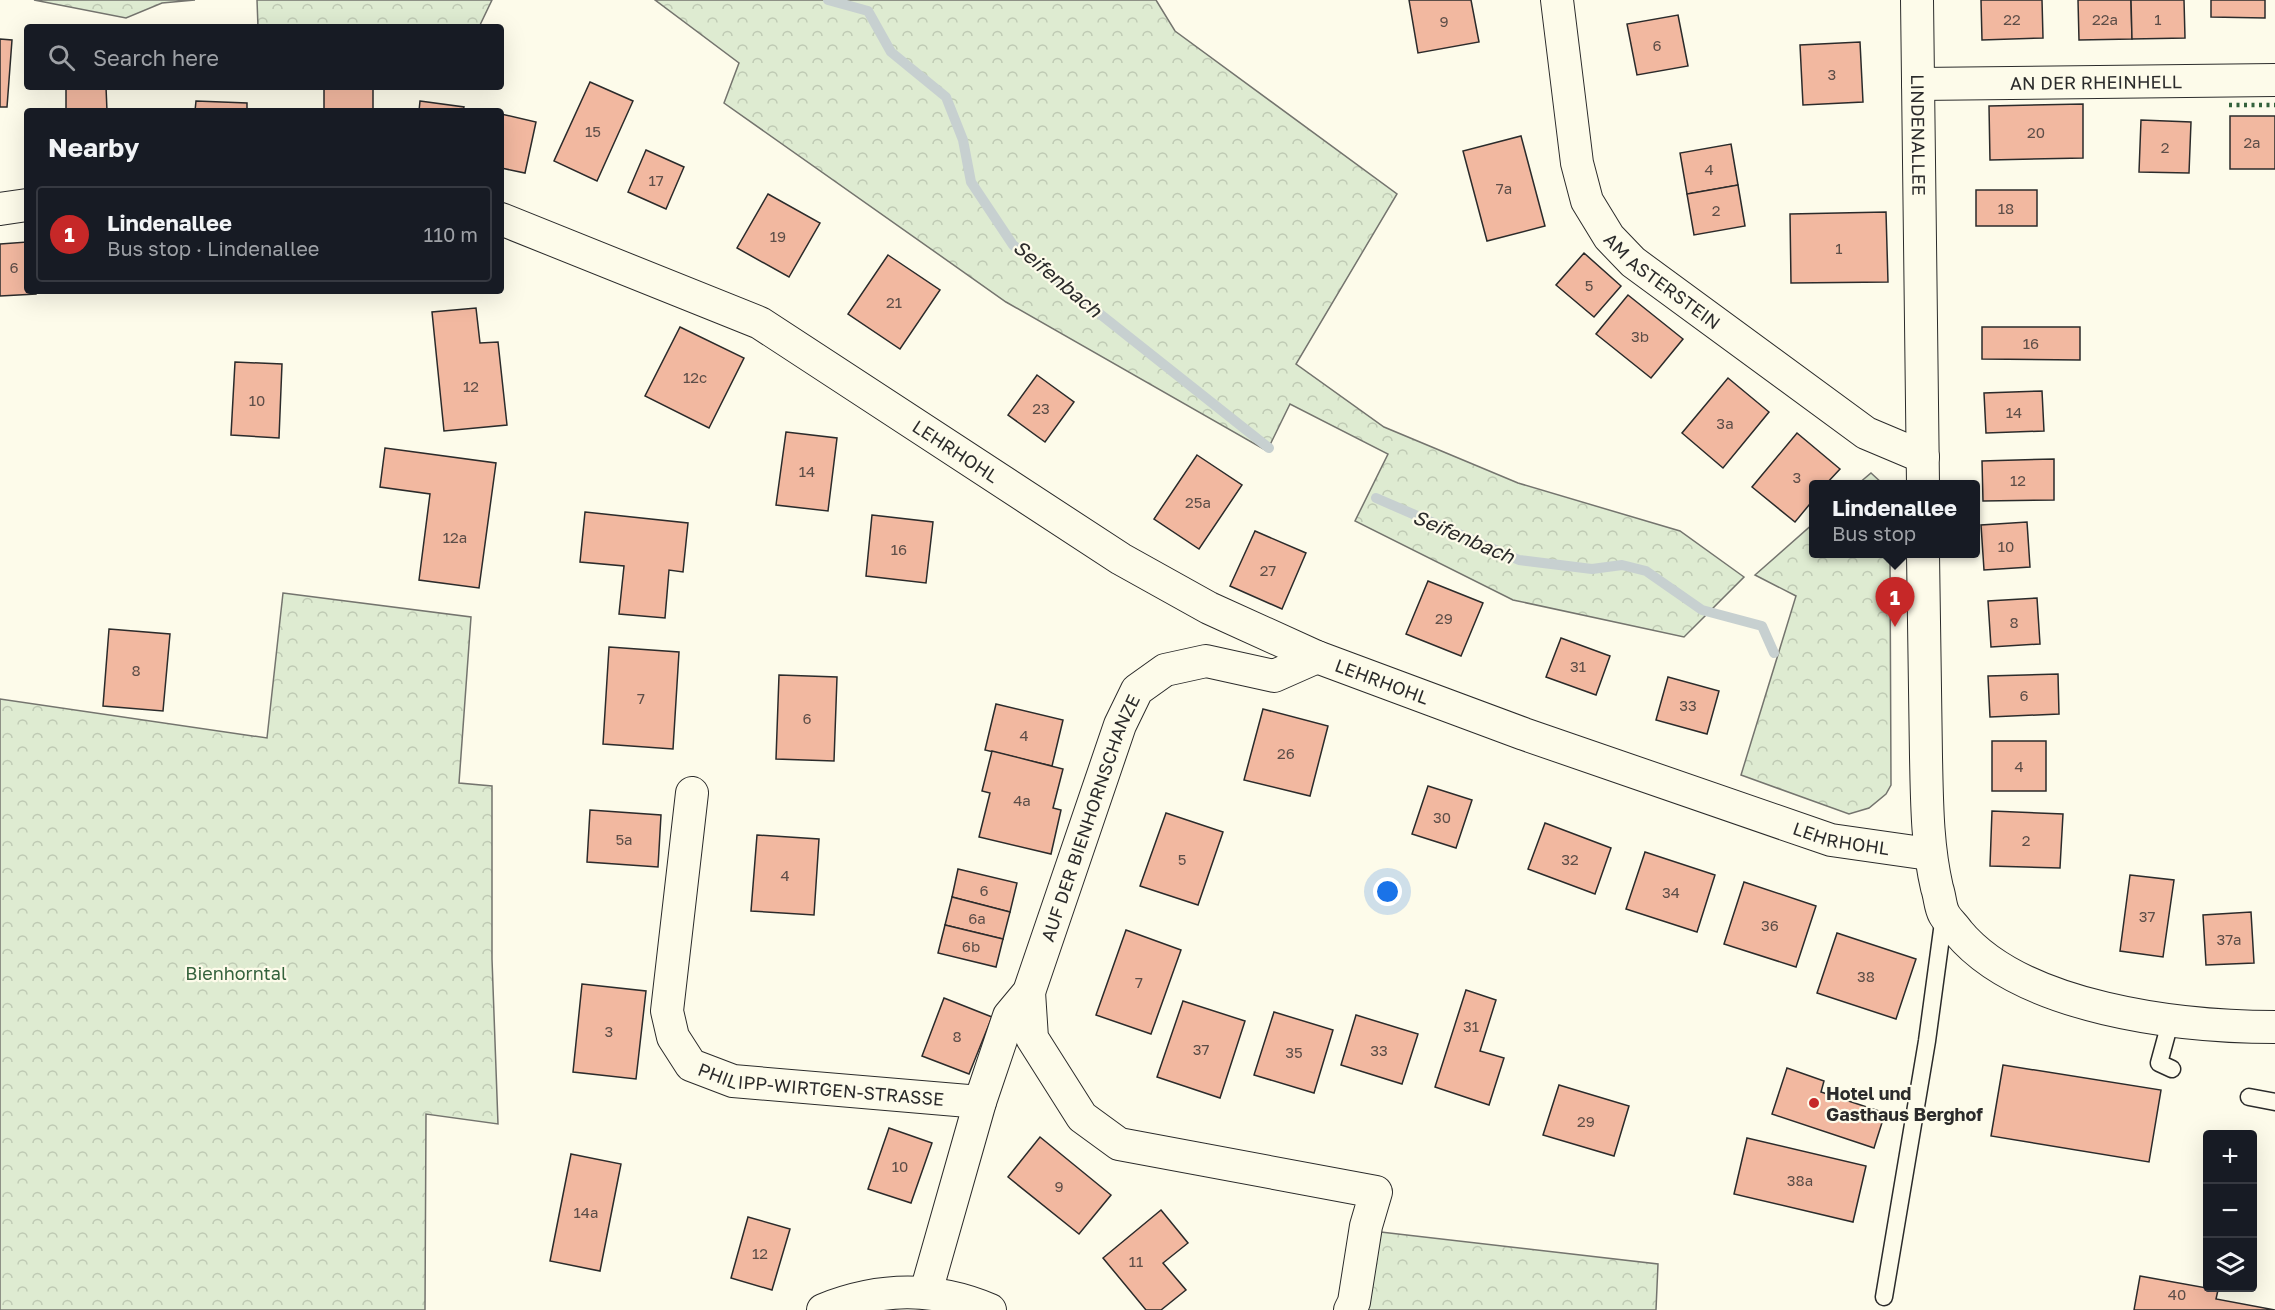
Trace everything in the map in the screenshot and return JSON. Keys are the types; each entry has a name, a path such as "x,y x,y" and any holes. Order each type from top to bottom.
{"street":[{"name":"AM ASTERSTEIN","path":"1557,0 1577,163 1587,201 1609,237 1633,262 1866,433 1923,471"},
{"name":"LINDENALLEE","path":"1917,0 1923,471"},
{"name":"AN DER RHEINHELL","path":"1918,84 2275,80"},
{"path":"0,209 24,205"},
{"name":"LEHRHOHL","path":"504,220 760,323 1121,559 1209,608 1317,657 1524,734 1831,840 1929,854"},
{"path":"1923,558 1929,854 1944,915 1965,940 1989,962 2019,981 2092,1005 2171,1019 2229,1026 2275,1027"},
{"name":"AUF DER BIENHORNSCHANZE","path":"926,1292 980,1102 1009,1016 1029,992 1120,725 1137,690 1165,670 1206,661 1274,676 1317,657"},
{"name":"PHILIPP-WIRTGEN-STRASSE","path":"692,794 667,1011 673,1037 691,1065 733,1081 980,1102"},
{"name":"AUF DER BIENHORNSCHANZE","path":"1029,992 1032,1038 1082,1117 1119,1144 1376,1192 1366,1226 1354,1302 1350,1310"},
{"path":"823,1310 879,1293 926,1292 948,1295 990,1310"}],"lane":[{"path":"1884,1297 1927,1041 1944,915"},
{"path":"2171,1019 2159,1064 2172,1069"},
{"path":"2249,1097 2275,1102"}],"green space":[{"path":"34,0 195,0 162,3 126,18"},
{"path":"257,0 492,0 480,24 258,24"},
{"path":"655,0 1156,0 1175,31 1397,194 1296,364 1384,427 1518,483 1680,531 1744,577 1684,637 1513,600 1355,521 1388,454 1290,404 1267,451 1006,302 724,103 739,63"},
{"path":"1871,473 1879,480 1863,480"},
{"path":"1809,527 1809,558 1890,558 1891,785 1886,794 1869,808 1849,814 1741,775 1796,596 1755,575"},
{"name":"Bienhorntal","path":"283,593 471,617 459,783 492,786 492,959 498,1124 426,1114 425,1310 0,1310 0,699 267,738"},
{"path":"1372,1231 1658,1264 1656,1310 1367,1310"}],"building":[{"path":"1409,0 1471,0 1479,42 1418,53"},
{"path":"1981,0 2042,0 2043,38 1982,40"},
{"path":"2078,0 2131,0 2132,39 2079,40"},
{"path":"2131,0 2184,0 2185,38 2132,39"},
{"path":"2211,0 2265,0 2265,18 2211,17"},
{"path":"1678,15 1688,66 1637,75 1627,24"},
{"path":"0,39 12,40 7,107 0,107"},
{"path":"1860,42 1863,102 1803,105 1800,45"},
{"path":"590,82 633,101 597,181 554,161"},
{"path":"66,90 106,90 107,108 66,108"},
{"path":"324,90 373,90 373,108 324,108"},
{"path":"196,101 247,103 247,108 195,108"},
{"path":"420,101 464,107 464,108 419,108"},
{"path":"2083,104 2083,158 1990,160 1989,106"},
{"path":"504,115 536,122 525,173 504,169"},
{"path":"2230,116 2275,116 2275,169 2230,169"},
{"path":"2141,120 2191,122 2189,173 2139,172"},
{"path":"1521,136 1545,226 1487,241 1463,151"},
{"path":"1731,144 1738,185 1687,194 1680,153"},
{"path":"646,150 684,167 666,209 628,192"},
{"path":"1738,185 1745,226 1694,235 1687,194"},
{"path":"1976,190 2037,190 2037,226 1976,226"},
{"path":"768,194 820,223 789,277 737,248"},
{"path":"1886,212 1888,282 1791,283 1790,214"},
{"path":"24,242 24,294 36,294 0,296 0,244"},
{"path":"1584,253 1621,286 1594,317 1556,285"},
{"path":"888,255 940,290 900,349 848,314"},
{"path":"1628,295 1683,339 1651,378 1596,334"},
{"path":"476,308 480,343 498,342 507,425 444,431 432,312"},
{"path":"680,327 744,358 709,428 645,396"},
{"path":"1982,327 2080,327 2080,360 1982,359"},
{"path":"235,362 282,364 279,438 231,435"},
{"path":"1037,375 1074,402 1045,442 1008,415"},
{"path":"1728,378 1769,412 1723,468 1682,433"},
{"path":"2042,391 2044,431 1986,433 1984,393"},
{"path":"786,432 837,438 828,511 776,505"},
{"path":"1797,433 1840,469 1830,480 1809,480 1809,505 1795,522 1752,487"},
{"path":"385,448 496,463 479,588 419,580 430,494 380,487"},
{"path":"1197,455 1242,485 1199,549 1154,519"},
{"path":"2054,459 2054,500 1983,501 1982,461"},
{"path":"585,512 688,523 683,572 669,570 665,618 619,614 624,566 580,562"},
{"path":"872,515 933,522 926,583 866,576"},
{"path":"2027,522 2030,567 1984,570 1981,525"},
{"path":"1255,531 1306,553 1282,609 1230,586"},
{"path":"1428,581 1483,603 1461,656 1406,634"},
{"path":"2037,598 2040,644 1991,647 1988,601"},
{"path":"109,629 170,634 163,711 103,706"},
{"path":"1561,638 1610,656 1596,695 1546,677"},
{"path":"609,647 679,652 673,749 603,744"},
{"path":"2058,674 2059,714 1990,717 1988,676"},
{"path":"779,675 837,677 834,761 776,759"},
{"path":"1668,677 1719,691 1707,734 1656,720"},
{"path":"996,704 1063,720 1052,766 985,750"},
{"path":"1263,709 1328,726 1310,796 1244,780"},
{"path":"1992,741 2046,741 2046,791 1992,791"},
{"path":"992,751 1063,769 1053,808 1061,810 1051,854 979,837 990,793 982,791"},
{"path":"1428,786 1472,800 1456,848 1412,834"},
{"path":"590,810 661,815 658,867 587,862"},
{"path":"1992,811 2063,814 2060,868 1990,866"},
{"path":"1166,813 1223,832 1198,905 1140,886"},
{"path":"1545,823 1611,848 1595,894 1528,869"},
{"path":"757,835 819,839 814,915 751,911"},
{"path":"1645,852 1715,875 1697,932 1626,909"},
{"path":"958,869 1017,883 1010,912 952,897"},
{"path":"2130,875 2174,880 2163,957 2120,951"},
{"path":"1744,882 1816,906 1796,967 1724,944"},
{"path":"952,897 1010,912 1003,939 945,925"},
{"path":"2251,912 2254,963 2206,965 2203,915"},
{"path":"945,925 1003,939 996,967 938,953"},
{"path":"1126,930 1181,950 1151,1034 1096,1015"},
{"path":"1837,933 1916,959 1896,1019 1817,993"},
{"path":"582,984 646,991 636,1079 573,1072"},
{"path":"1466,990 1496,1000 1480,1051 1504,1058 1489,1105 1435,1087"},
{"path":"944,998 992,1017 969,1074 922,1056"},
{"path":"1183,1001 1245,1021 1220,1098 1157,1077"},
{"path":"1274,1012 1333,1030 1314,1093 1254,1075"},
{"path":"1356,1015 1418,1034 1402,1084 1341,1065"},
{"path":"2003,1065 2161,1090 2149,1162 1991,1136"},
{"name":"Hotel und Gasthaus Berghof","path":"1787,1068 1824,1081 1821,1092 1885,1113 1874,1148 1772,1114"},
{"path":"1559,1085 1629,1106 1614,1156 1543,1135"},
{"path":"889,1128 932,1143 911,1203 868,1189"},
{"path":"1040,1137 1111,1195 1079,1234 1008,1177"},
{"path":"1747,1138 1866,1166 1853,1222 1734,1194"},
{"path":"571,1154 621,1164 600,1271 550,1261"},
{"path":"1161,1210 1188,1243 1163,1263 1186,1290 1161,1310 1146,1310 1103,1258"},
{"path":"748,1217 790,1229 772,1290 731,1278"},
{"path":"2140,1276 2203,1287 2203,1292 2218,1292 2216,1299 2275,1310 2134,1310"}],"waterway":[{"name":"Seifenbach","path":"828,0 868,11 891,52 946,97 963,140 971,182 1013,245 1269,448"},
{"name":"Seifenbach","path":"1376,498 1519,560 1592,569 1622,565 1646,571 1702,610 1762,626 1774,653"}],"hedge":[{"path":"2229,105 2275,105"}],"place":[{"name":"Lindenallee","path":"1895,627"},
{"name":"Hotel und Gasthaus Berghof","path":"1814,1103"}]}
